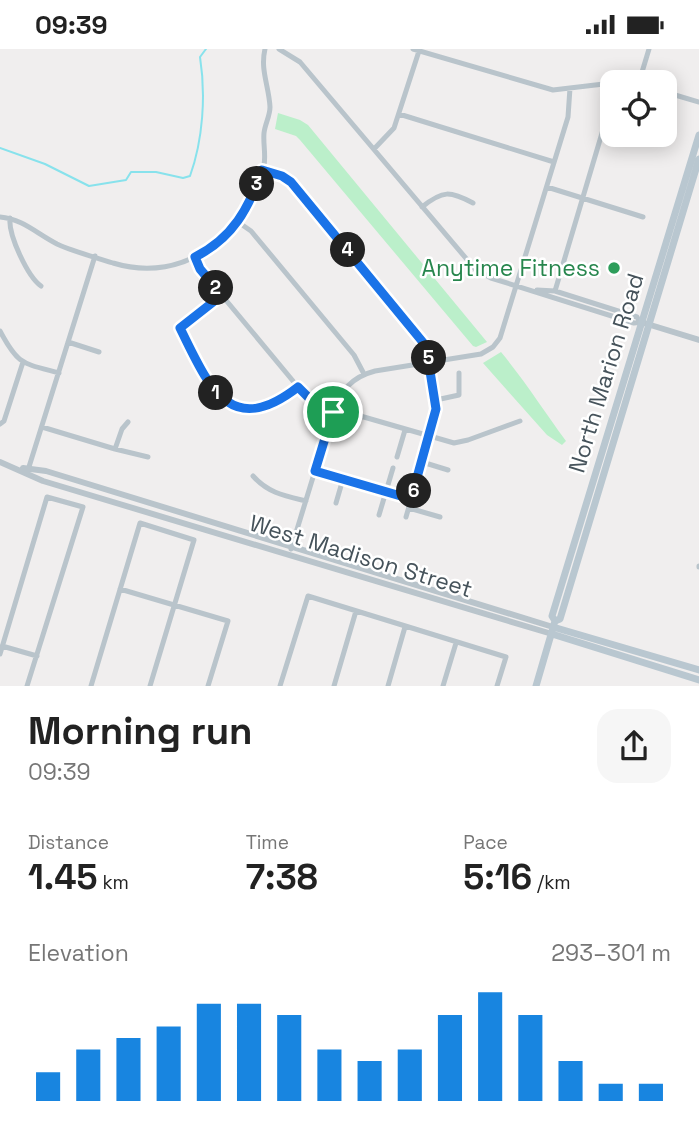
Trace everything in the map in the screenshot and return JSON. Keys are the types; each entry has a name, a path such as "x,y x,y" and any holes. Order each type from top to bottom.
{"main road":[{"name":"North Marion Road","path":"536,686 553,627 552,616 699,135"},
{"name":"North Marion Road","path":"643,322 699,159"},
{"name":"West Madison Street","path":"553,627 699,670"},
{"name":"West Madison Street","path":"553,627 699,680"}],"street":[{"path":"0,217 23,223 55,243 126,266 148,268 176,264 195,257 221,241 246,211 265,160 264,131 270,110 263,73 265,49"},
{"path":"279,49 300,62 470,266 485,275 553,299 634,323 643,322"},
{"path":"643,70 649,49"},
{"path":"374,149 392,132 416,50 553,90 600,85"},
{"path":"289,555 333,412 344,388 364,374 481,354 493,347 502,335 568,117 570,89"},
{"path":"677,96 699,102"},
{"path":"399,114 554,162"},
{"path":"555,291 600,140"},
{"path":"262,170 282,176 293,184 426,346 436,400 435,417 406,517"},
{"path":"547,187 643,216"},
{"path":"422,207 434,197 445,194 458,195 473,203"},
{"path":"10,218 12,234 33,281 41,286"},
{"path":"238,222 251,231 354,355 364,374"},
{"path":"28,471 95,256"},
{"path":"195,257 200,269 298,387 315,404 333,412"},
{"path":"533,290 555,291 637,317 643,322 699,341"},
{"path":"222,295 180,328 212,389 231,404 254,408 275,403 298,387"},
{"path":"0,331 13,355 23,362 59,373"},
{"path":"68,342 99,352"},
{"path":"0,424 4,421 23,362"},
{"path":"436,400 459,395 459,373"},
{"path":"350,413 447,443 460,442 520,421"},
{"path":"115,449 122,429 128,422"},
{"path":"42,427 148,457"},
{"path":"397,457 405,430"},
{"name":"West Madison Street","path":"0,462 28,471 43,481 289,555 553,627"},
{"path":"422,462 448,470"},
{"path":"379,515 393,468"},
{"name":"West Madison Street","path":"28,471 46,471 553,627"},
{"path":"315,471 411,499"},
{"path":"253,476 271,492 306,501"},
{"path":"336,503 344,479"},
{"path":"0,654 47,497 83,507 27,686"},
{"path":"409,508 440,517"},
{"path":"91,686 139,523 194,540 150,686"},
{"path":"120,589 228,621 208,686"},
{"path":"280,686 307,596 506,657 497,686"},
{"path":"334,686 356,611"},
{"path":"388,686 405,627"},
{"path":"443,686 456,643"},
{"path":"2,646 37,656"}],"green space":[{"path":"278,113 308,125 487,342 473,346 300,140 275,129"},
{"path":"501,352 566,441 562,445 547,435 483,363"}],"waterway":[{"path":"0,148 45,164 89,186 126,180 131,172 156,172 183,178 190,176 198,148 202,117 200,57 206,49"}],"place":[{"name":"Anytime Fitness","path":"614,268"}],"route":[{"path":"262,170 282,176 291,182 426,346 436,409 411,499 315,471 333,412 315,404 298,387 275,403 261,408 236,406 226,401 208,383 180,328 222,295 200,269 195,257 221,241 235,227 246,211 262,170"}]}
